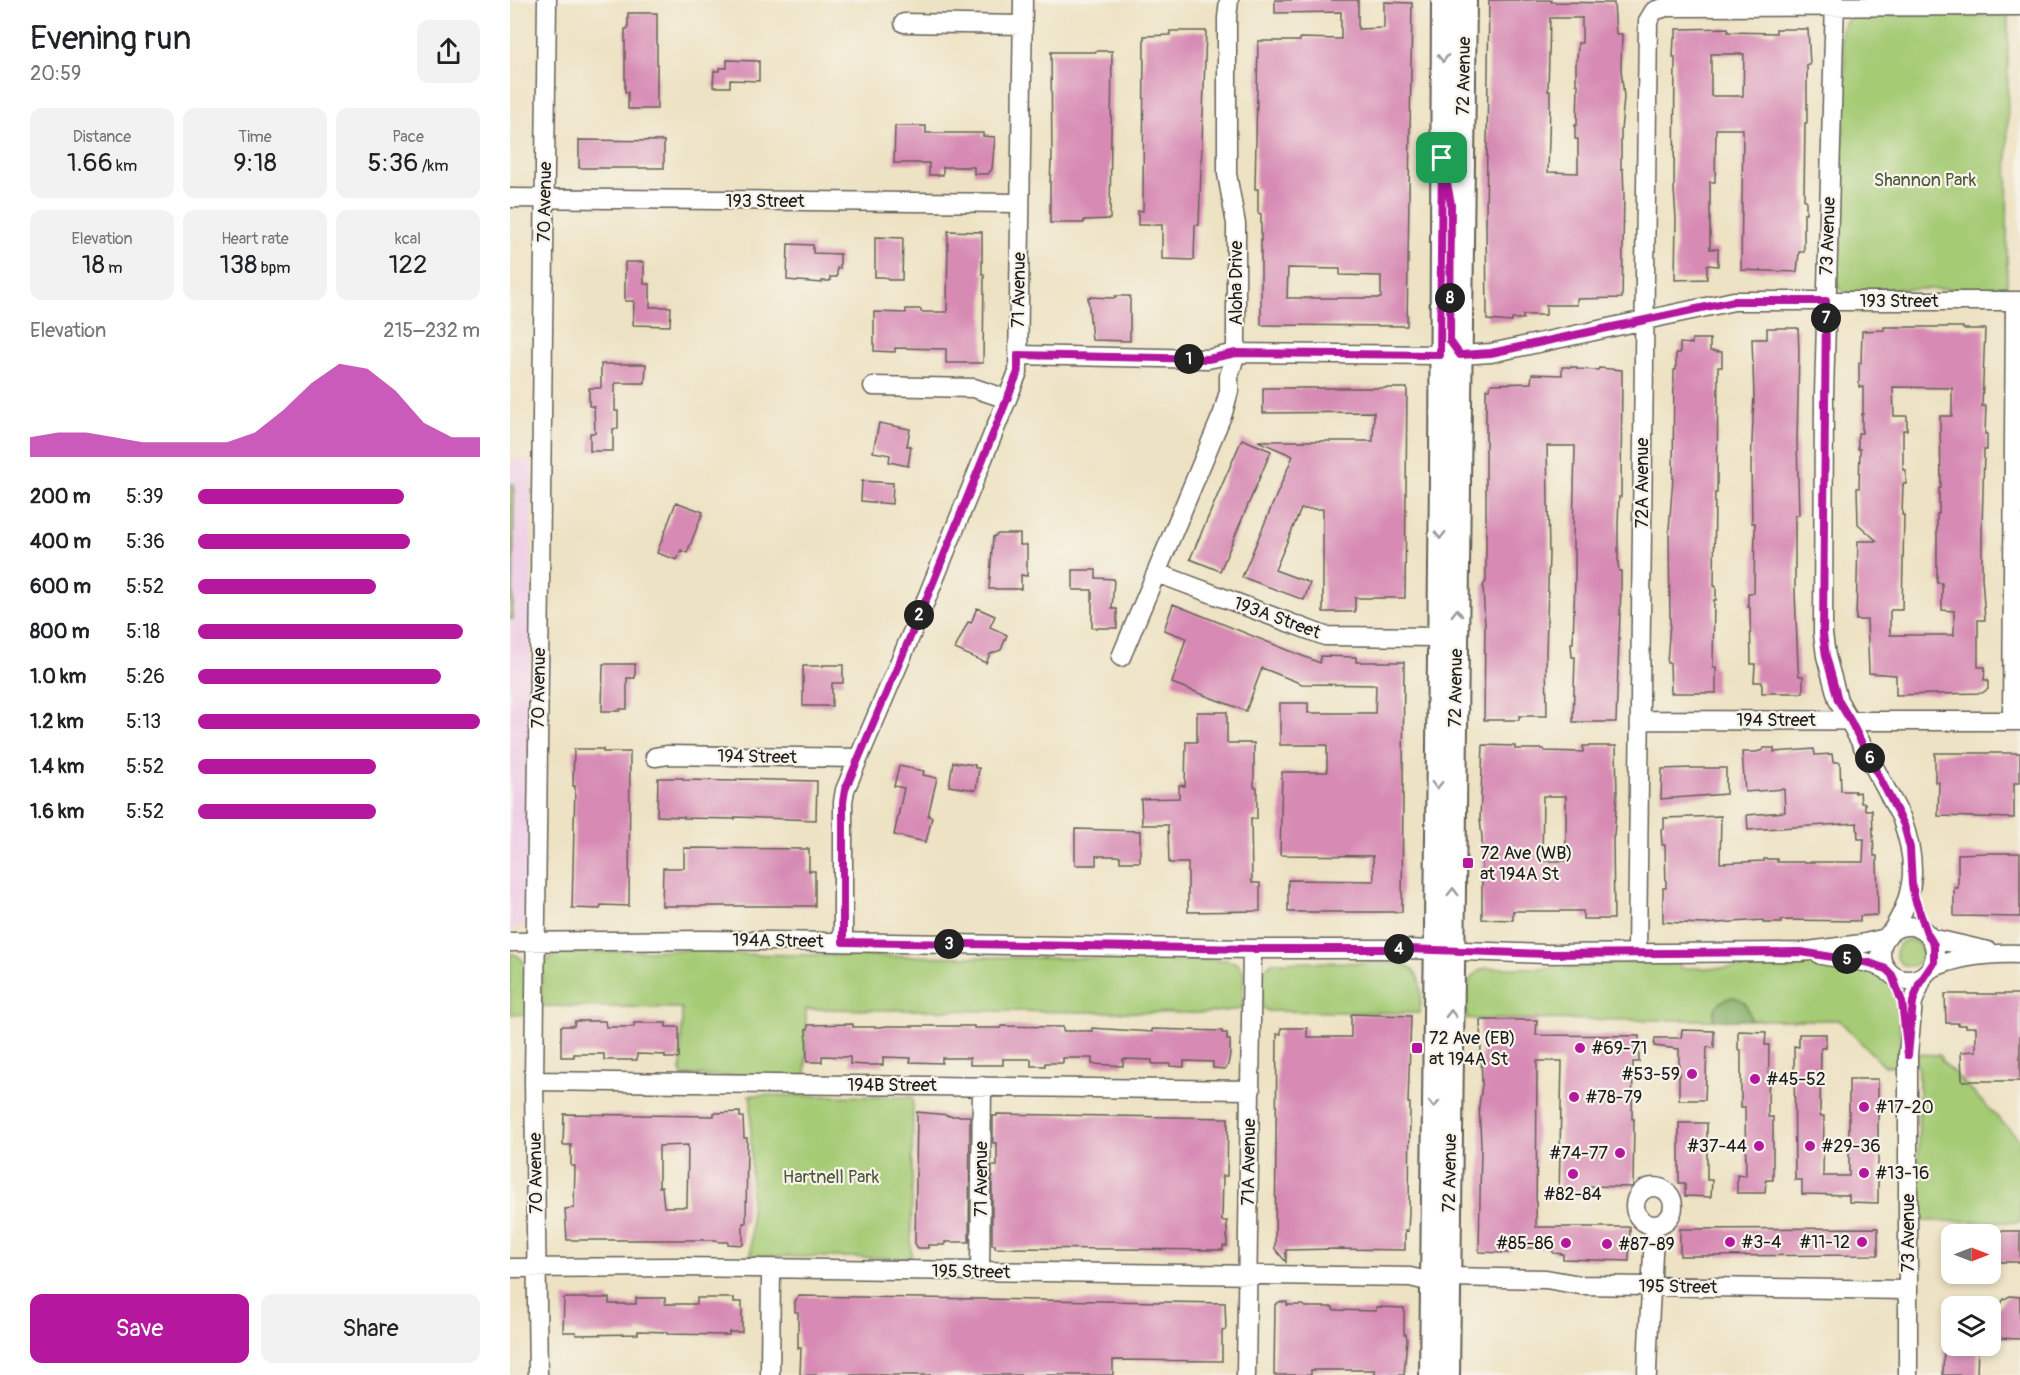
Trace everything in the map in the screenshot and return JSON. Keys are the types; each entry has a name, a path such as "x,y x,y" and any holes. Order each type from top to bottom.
{"main road":[{"name":"72 Avenue","path":"1431,1375 1440,1279 1444,950 1458,530 1448,494 1450,355 1442,158 1443,0"},
{"name":"72 Avenue","path":"1444,950 1439,637 1465,0"},
{"name":"72 Avenue","path":"1440,1279 1448,1375"},
{"path":"1440,1279 1437,1292 1440,1303 1440,1375"}],"street":[{"name":"70 Avenue","path":"537,1375 534,1081 547,0"},
{"name":"71 Avenue","path":"843,942 843,802 849,778 928,595 1018,372 1023,0"},
{"name":"Aloha Drive","path":"1121,657 1223,413 1229,391 1229,376 1236,353 1236,224 1227,174 1229,0"},
{"path":"1835,4 2020,6"},
{"name":"72A Avenue","path":"1637,952 1648,21 1654,11 1666,7 1835,4"},
{"name":"73 Avenue","path":"1835,4 1826,301 1823,634 1826,656 1838,700 1901,817 1910,848 1912,885 1929,935"},
{"path":"904,23 1023,25"},
{"name":"193 Street","path":"510,198 1019,203"},
{"name":"193 Street","path":"1018,355 1208,359 1236,353 1450,355 1491,353 1734,301 2018,301"},
{"path":"2016,721 2018,301"},
{"path":"873,386 974,388 1007,399"},
{"name":"193A Street","path":"1157,573 1325,636 1439,637"},
{"name":"194 Street","path":"1640,720 2016,721"},
{"name":"194 Street","path":"656,757 668,755 858,758"},
{"name":"73 Avenue","path":"1889,934 1903,914 1912,885"},
{"path":"1999,954 1929,935 1921,929 1906,926 1889,934 1881,953 1889,972 1908,980 1963,958 2020,954"},
{"name":"194A Street","path":"510,942 706,940 1444,950 1547,954 1801,952 1861,944 1889,934"},
{"path":"1927,972 1935,953 1929,935"},
{"name":"71A Avenue","path":"1246,1375 1252,949"},
{"name":"194A Street","path":"1801,952 1870,963 1889,972"},
{"name":"73 Avenue","path":"1889,972 1903,1009 1908,1055"},
{"name":"73 Avenue","path":"1908,1375 1908,1055 1913,1002 1927,972"},
{"name":"194B Street","path":"534,1081 1251,1090"},
{"name":"71 Avenue","path":"981,1272 982,1086"},
{"path":"1647,1375 1649,1301 1654,1272 1654,1225"},
{"name":"195 Street","path":"510,1268 680,1267 1546,1279 1580,1286 1908,1290"},
{"path":"770,1375 771,1269"}],"shaded area":[{"path":"510,459 532,459 528,918 524,925 510,931"}],"green space":[{"name":"Shannon Park","path":"1858,15 2008,15 2007,294 1974,293 1967,289 1877,289 1868,293 1846,293 1837,286 1835,260 1840,253 1845,57 1841,38 1846,21"},
{"path":"510,484 514,484 513,619 510,619"},
{"path":"1909,940 1918,944 1922,953 1918,962 1909,966 1900,962 1896,953 1900,944"},
{"path":"706,949 717,954 1228,960 1238,964 1244,972 1242,1009 1205,1013 806,1009 806,1077 681,1075 682,1008 541,1006 541,981 544,965 554,955"},
{"path":"510,953 518,956 524,962 527,970 527,1015 510,1014"},
{"path":"1801,959 1866,968 1883,975 1889,981 1894,991 1899,1014 1900,1059 1896,1066 1884,1066 1839,1020 1751,1020 1746,1004 1732,997 1713,1015 1714,1020 1466,1019 1466,996 1469,982 1478,971 1486,968 1567,968 1628,962 1672,962 1680,968 1792,968"},
{"path":"1275,962 1401,963 1414,971 1418,977 1421,990 1420,1013 1268,1011 1263,1008 1260,982 1264,970"},
{"path":"1732,997 1744,1002 1751,1020 1714,1020 1715,1008 1724,1000"},
{"path":"1915,1054 1940,1055 1942,1061 2020,1140 2020,1222 1918,1221 1919,1071"},
{"name":"Hartnell Park","path":"749,1095 913,1097 911,1258 751,1256 751,1099"}],"building":[{"path":"1275,0 1358,0 1358,29 1384,28 1384,2 1412,3 1407,326 1261,325 1261,214 1258,213 1258,189 1255,189 1258,41 1300,41 1300,38 1341,39 1341,12 1275,13","holes":["1288,268 1340,269 1340,275 1381,276 1381,298 1287,298"]},
{"path":"1489,0 1614,3 1616,34 1622,34 1621,69 1624,97 1621,131 1624,196 1622,298 1577,299 1577,305 1546,305 1546,315 1523,315 1523,319 1512,319 1512,322 1487,320","holes":["1550,18 1582,18 1582,43 1578,43 1576,60 1576,84 1578,84 1575,139 1578,139 1578,173 1548,172"]},
{"path":"628,13 657,13 657,109 628,109 628,92 625,92 625,29 628,29"},
{"path":"1728,28 1728,32 1776,33 1776,29 1808,29 1810,65 1807,65 1807,123 1805,123 1804,252 1799,252 1797,272 1741,270 1743,129 1716,129 1715,182 1710,182 1710,249 1718,249 1718,266 1707,265 1707,279 1675,280 1674,38 1676,38 1676,29","holes":["1711,54 1744,54 1743,96 1711,96"]},
{"path":"1170,31 1206,31 1199,225 1195,225 1194,260 1162,259 1162,225 1138,225 1138,211 1143,211 1144,36 1170,35"},
{"path":"1112,51 1110,219 1084,220 1084,223 1050,223 1051,52"},
{"path":"727,60 759,61 759,81 730,80 730,87 713,87 714,71 727,68"},
{"path":"895,126 926,126 926,133 983,133 983,136 995,137 992,169 988,174 974,174 974,167 943,167 943,175 929,175 929,163 894,163"},
{"path":"579,140 664,141 664,168 579,168"},
{"path":"948,231 982,232 983,363 946,363 946,349 895,348 895,352 874,351 874,312 906,313 906,309 921,309 921,312 947,312"},
{"path":"875,237 903,238 902,280 875,277"},
{"path":"788,244 813,245 813,253 840,254 840,268 837,268 837,277 830,277 830,281 822,281 822,283 787,280"},
{"path":"625,262 644,262 644,284 650,284 650,307 671,307 670,326 633,325 634,301 625,301"},
{"path":"1115,296 1130,296 1130,341 1092,340 1088,297 1115,298"},
{"path":"1884,327 1985,329 1982,406 1986,406 1987,450 1984,450 1982,577 1985,620 1978,620 1978,667 1985,667 1984,680 1988,680 1988,689 1982,693 1896,695 1896,675 1869,673 1867,620 1856,620 1858,541 1877,541 1858,524 1857,488 1859,488 1860,449 1858,449 1858,433 1862,433 1863,414 1863,387 1859,387 1859,363 1861,363 1862,331 1884,330","holes":["1893,387 1952,388 1952,416 1940,416 1941,488 1939,488 1939,514 1937,514 1937,583 1942,583 1942,610 1954,611 1954,635 1890,635 1890,612 1891,610 1902,610 1904,515 1902,515 1903,484 1906,484 1906,470 1903,470 1903,430 1907,430 1907,416 1894,416"]},
{"path":"1767,328 1798,328 1799,515 1795,515 1795,591 1798,668 1799,676 1803,676 1803,693 1762,693 1762,682 1754,682 1755,664 1751,664 1748,593 1754,593 1755,523 1752,523 1751,466 1754,395 1752,339 1767,339"},
{"path":"1692,339 1710,339 1710,351 1722,352 1722,367 1718,367 1717,493 1715,493 1714,586 1716,586 1716,600 1714,600 1713,667 1716,667 1716,693 1671,693 1670,663 1667,663 1670,622 1669,529 1673,478 1674,370 1676,370 1676,353 1680,353 1680,343 1692,344"},
{"path":"601,364 646,364 645,383 615,383 615,411 618,411 618,429 613,429 613,451 590,451 590,433 595,433 594,406 589,406 589,388 601,388"},
{"path":"1562,367 1622,370 1621,497 1619,497 1618,524 1618,563 1619,571 1621,571 1621,586 1616,722 1573,722 1575,657 1572,657 1571,643 1573,643 1575,578 1573,534 1575,446 1547,446 1549,553 1547,716 1519,716 1519,720 1484,720 1483,586 1486,581 1486,389 1489,389 1491,384 1531,383 1532,374 1562,375"},
{"path":"1263,388 1407,388 1405,598 1355,598 1355,612 1323,612 1323,509 1301,509 1275,570 1310,583 1304,600 1242,577 1293,456 1258,441 1373,441 1374,412 1263,413"},
{"path":"879,423 910,429 907,446 911,446 908,466 889,462 890,455 873,452"},
{"path":"1242,439 1271,451 1220,571 1190,559"},
{"path":"862,481 893,483 892,504 861,501"},
{"path":"676,502 703,512 687,553 681,550 677,560 657,553"},
{"path":"998,534 1020,534 1020,545 1027,545 1027,576 1021,575 1021,589 989,589 993,537"},
{"path":"1073,570 1096,570 1096,578 1114,579 1112,609 1117,609 1117,628 1092,628 1092,590 1073,590"},
{"path":"1173,604 1320,663 1321,656 1356,657 1356,662 1404,662 1402,912 1288,912 1288,880 1374,881 1373,856 1280,855 1282,772 1327,772 1327,745 1280,745 1280,703 1308,703 1308,713 1375,713 1376,685 1302,684 1262,668 1246,711 1172,683 1186,638 1164,630"},
{"path":"977,608 995,616 990,627 1007,635 1001,650 990,654 986,663 955,649 968,622 971,623"},
{"path":"603,664 635,664 635,678 627,678 627,709 602,711"},
{"path":"843,665 843,683 832,683 832,706 803,706 803,666"},
{"path":"1197,712 1227,712 1227,743 1254,743 1257,819 1251,818 1252,883 1260,883 1260,911 1188,912 1188,863 1169,863 1168,825 1142,825 1141,799 1179,798 1179,785 1185,786 1186,742 1197,742"},
{"path":"1483,745 1583,752 1583,746 1616,746 1617,795 1613,836 1614,919 1583,919 1583,911 1513,911 1513,920 1482,919 1480,819","holes":["1543,796 1566,796 1566,861 1542,861"]},
{"path":"1764,748 1774,748 1774,752 1814,749 1815,755 1832,754 1833,762 1840,762 1841,791 1860,792 1861,803 1865,803 1865,810 1872,810 1874,856 1877,856 1878,915 1860,916 1860,921 1781,920 1781,923 1763,923 1763,920 1702,924 1663,922 1663,888 1666,888 1665,845 1662,845 1661,829 1664,829 1664,818 1721,816 1720,863 1764,861 1764,859 1777,859 1777,862 1863,862 1864,839 1858,839 1857,823 1748,830 1747,815 1785,812 1784,789 1745,792 1742,752 1756,752"},
{"path":"574,749 630,752 629,906 601,905 600,909 572,908"},
{"path":"1935,753 2020,753 2020,783 2014,783 2014,818 1938,816 1939,782 1935,782"},
{"path":"953,762 975,765 975,768 979,768 976,790 949,786"},
{"path":"899,766 924,771 923,775 937,778 928,816 932,817 926,842 894,835 904,788 894,786"},
{"path":"1726,768 1726,794 1661,799 1662,769"},
{"path":"658,778 817,781 816,820 657,816"},
{"path":"1075,829 1140,831 1140,862 1120,862 1120,856 1096,856 1096,865 1075,865"},
{"path":"684,848 809,849 809,871 815,871 815,906 662,906 663,868 684,868"},
{"path":"2020,853 2020,917 1954,916 1954,888 1958,888 1958,854"},
{"path":"1945,994 2020,994 2020,1081 1962,1081 1961,1052 1976,1051 1976,1027 1946,1023"},
{"path":"1352,1014 1411,1016 1408,1103 1410,1103 1409,1212 1408,1231 1405,1230 1405,1250 1286,1250 1286,1262 1275,1249 1277,1034 1281,1034 1281,1028 1307,1028 1307,1037 1351,1037"},
{"path":"1480,1020 1537,1020 1536,1035 1639,1036 1639,1062 1633,1062 1633,1187 1586,1186 1586,1196 1559,1196 1562,1061 1537,1061 1536,1227 1630,1227 1629,1261 1563,1259 1563,1254 1553,1253 1553,1248 1511,1248 1508,1253 1479,1252 1481,1145 1479,1105 1482,1085"},
{"path":"575,1021 605,1021 606,1027 634,1027 634,1023 666,1023 666,1027 679,1027 679,1058 637,1054 637,1060 604,1060 604,1054 574,1054 574,1057 561,1057 561,1026 574,1026"},
{"path":"853,1024 853,1027 1063,1027 1063,1031 1092,1031 1092,1028 1152,1032 1152,1029 1222,1031 1222,1033 1227,1033 1227,1040 1230,1040 1230,1054 1225,1069 1213,1068 1213,1062 1184,1061 1184,1067 1152,1064 1152,1060 1123,1059 1123,1066 1092,1064 1092,1058 1063,1058 1063,1063 1045,1063 1045,1066 1031,1066 1031,1059 1003,1059 1003,1065 970,1065 970,1058 942,1058 942,1063 910,1062 911,1058 883,1057 883,1065 866,1065 850,1064 850,1057 822,1056 822,1062 807,1062 806,1029 808,1025"},
{"name":"#53-59","path":"1682,1030 1714,1031 1714,1048 1707,1047 1705,1100 1679,1100 1679,1049 1654,1046 1655,1038 1681,1038"},
{"path":"1738,1031 1766,1032 1765,1045 1769,1045 1768,1117 1773,1117 1773,1180 1766,1180 1765,1193 1737,1193 1737,1175 1746,1176 1745,1107 1741,1107 1741,1050 1738,1050"},
{"path":"1799,1034 1826,1034 1826,1048 1821,1048 1820,1116 1824,1116 1823,1176 1849,1176 1849,1079 1878,1079 1878,1203 1849,1202 1849,1195 1802,1194 1802,1180 1795,1180 1794,1046 1799,1047"},
{"path":"740,1112 740,1117 743,1117 744,1138 747,1138 746,1223 743,1223 743,1245 716,1240 567,1240 565,1209 574,1208 575,1166 571,1166 571,1145 563,1145 564,1114 714,1116 714,1113","holes":["688,1145 687,1207 664,1207 662,1187 659,1187 659,1146"]},
{"path":"917,1112 970,1116 969,1242 945,1242 945,1245 928,1245 928,1248 918,1248 915,1244"},
{"path":"997,1114 1228,1118 1227,1176 1223,1176 1222,1221 1227,1221 1227,1246 1223,1246 1223,1250 995,1248 995,1245 992,1245 992,1166 997,1166 997,1143 993,1143 993,1116"},
{"name":"#37-44","path":"1679,1123 1707,1123 1707,1180 1712,1180 1711,1197 1685,1196 1685,1183 1679,1183"},
{"path":"1878,1228 1878,1255 1680,1256 1680,1229"},
{"path":"2001,1231 2020,1231 2020,1262 2001,1262"},
{"path":"799,1296 1225,1303 1226,1330 1222,1331 1222,1361 1113,1360 1113,1375 800,1375 801,1348 798,1348 798,1312 795,1312 795,1301"},
{"path":"2010,1296 2020,1297 2020,1339 2001,1338 2001,1303"},
{"path":"564,1298 609,1298 609,1304 636,1304 636,1298 665,1298 665,1304 697,1304 697,1298 734,1298 734,1302 742,1302 742,1332 729,1332 729,1335 638,1331 638,1334 576,1335 576,1332 563,1332"},
{"path":"1279,1302 1306,1307 1333,1307 1333,1310 1376,1311 1376,1307 1404,1308 1404,1334 1407,1339 1404,1375 1375,1375 1375,1370 1311,1370 1311,1375 1274,1375 1275,1305"},
{"path":"1944,1356 1978,1356 1977,1375 1943,1375"}],"place":[{"name":"72 Ave (WB) at 194A St","path":"1468,863"},
{"name":"72 Ave (EB) at 194A St","path":"1417,1048"},
{"name":"#69-71","path":"1580,1048"},
{"name":"#53-59","path":"1692,1074"},
{"name":"#45-52","path":"1755,1079"},
{"name":"#78-79","path":"1574,1097"},
{"name":"#17-20","path":"1864,1107"},
{"name":"#37-44","path":"1759,1146"},
{"name":"#29-36","path":"1810,1146"},
{"name":"#74-77","path":"1620,1153"},
{"name":"#13-16","path":"1864,1173"},
{"name":"#82-84","path":"1573,1174"},
{"name":"#3-4","path":"1730,1242"},
{"name":"#11-12","path":"1862,1242"},
{"name":"#85-86","path":"1566,1243"},
{"name":"#87-89","path":"1607,1244"}],"route":[{"path":"1442,158 1451,204 1450,341 1460,355 1491,353 1734,301 1826,301 1823,634 1826,656 1838,700 1904,825 1910,848 1915,899 1927,933 1934,945 1934,962 1919,984 1913,1002 1908,1055 1902,1002 1897,985 1886,969 1870,963 1801,952 1547,954 1407,949 1252,949 843,942 843,802 845,790 928,595 1018,372 1018,355 1208,359 1236,353 1440,355 1442,158"}]}
